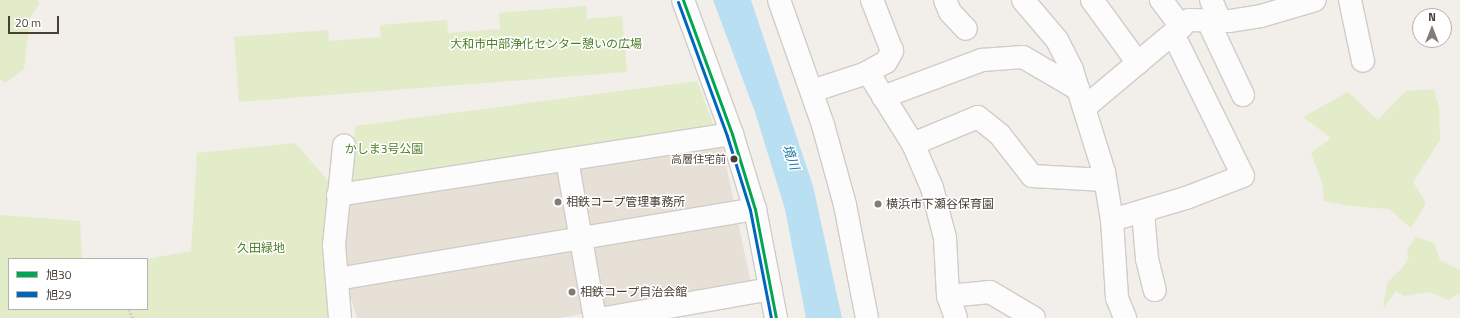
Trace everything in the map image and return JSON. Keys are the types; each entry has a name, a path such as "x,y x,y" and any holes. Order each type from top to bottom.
{"street":[{"path":"683,0 732,134 756,209 776,318"},
{"path":"779,0 812,90 844,205 867,318"},
{"path":"812,90 864,74 886,62 892,51 872,0"},
{"path":"945,0 950,12 966,29"},
{"path":"1023,0 1057,40 1072,70 1105,180 1112,220 1117,298 1125,318"},
{"path":"1092,0 1138,63"},
{"path":"1112,220 1142,212 1243,176 1177,31 1161,0"},
{"path":"1081,99 1138,63 1189,20 1213,14 1261,16 1315,0"},
{"path":"1350,0 1363,61"},
{"path":"1213,14 1243,95"},
{"path":"884,97 982,60 1023,57 1081,99"},
{"path":"864,74 871,77 914,144 932,188 945,238 948,296 956,318"},
{"path":"914,144 978,117 1000,135 1032,176 1105,180"},
{"path":"338,195 732,134"},
{"path":"340,318 334,245 344,146"},
{"path":"567,160 595,318"},
{"path":"337,279 756,209"},
{"path":"1142,212 1147,259 1156,290"},
{"path":"606,318 770,289"},
{"path":"948,296 990,292 1034,318"}],"shaded area":[{"path":"722,146 751,283 560,318 357,318 343,272 346,204"}],"green space":[{"path":"0,0 38,0 39,4 30,18 24,69 5,83 0,79"},
{"name":"大和市中部浄化センター憩いの広場","path":"586,6 587,19 622,16 627,72 239,102 234,37 328,30 329,41 381,37 380,25 447,20 448,33 500,29 499,13"},
{"name":"かしま3号公園","path":"697,81 714,126 349,183 355,126"},
{"path":"1434,89 1439,108 1440,140 1413,182 1426,203 1411,228 1389,209 1350,206 1324,201 1322,183 1311,153 1331,138 1303,117 1348,92 1378,120 1406,91"},
{"name":"久田緑地","path":"295,143 331,184 342,318 0,318 0,215 80,221 82,258 8,258 8,310 148,310 148,259 191,251 197,153"},
{"path":"1416,237 1434,243 1440,260 1460,270 1460,293 1448,300 1430,292 1404,296 1396,291 1383,308 1387,283 1404,266 1409,257 1407,250"}],"water":[{"name":"境川","path":"713,0 751,0 813,186 842,318 806,318 785,209 755,112"}],"transit line":[{"name":"旭30","path":"683,0 732,134 755,209 776,318"},
{"name":"旭29","path":"678,2 727,136 750,210 771,318"}],"place":[{"name":"高層住宅前","path":"734,159"},
{"name":"相鉄コープ管理事務所","path":"558,202"},
{"name":"横浜市下瀬谷保育園","path":"878,204"},
{"name":"相鉄コープ自治会館","path":"572,292"}]}
